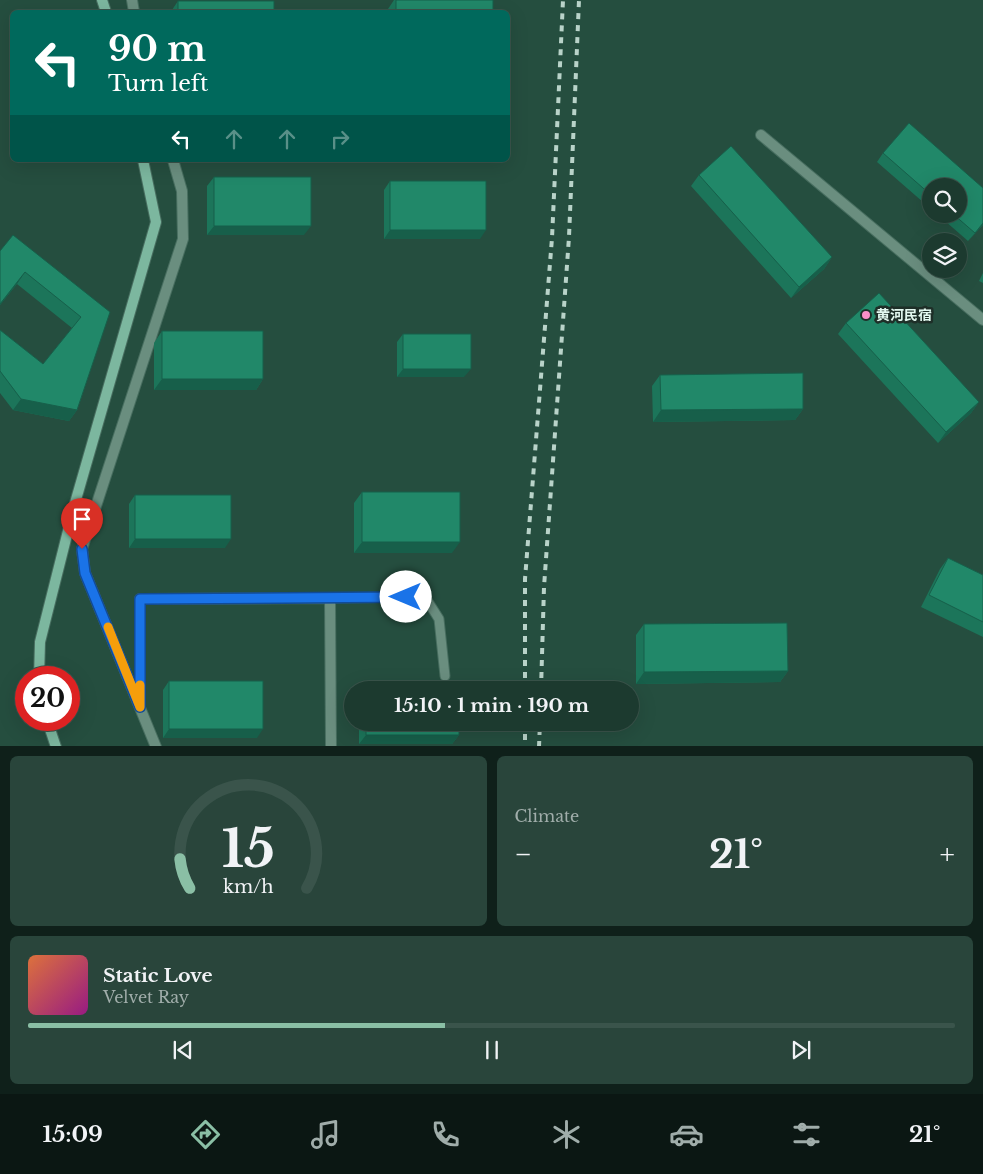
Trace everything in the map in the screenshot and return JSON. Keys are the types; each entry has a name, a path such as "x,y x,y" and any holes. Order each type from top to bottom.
{"street":[{"path":"761,135 983,320"},
{"path":"39,666 40,642 64,550 156,222 143,162"},
{"path":"156,746 85,573 82,549 183,240 182,191 174,162"},
{"path":"140,707 140,599 330,598 331,746"},
{"path":"51,731 56,746"}],"lane":[{"path":"330,598 425,597 439,619 445,676"}],"building":[{"path":"396,0 493,0 493,10 396,10"},
{"path":"178,1 274,1 274,10 178,10"},
{"path":"909,123 983,188 983,223 975,233 963,223 967,223 967,178 922,178 922,187 883,153"},
{"path":"731,146 832,257 799,287 699,175"},
{"path":"214,177 311,177 311,226 214,226"},
{"path":"390,181 486,181 486,230 390,230"},
{"path":"13,235 110,312 77,410 21,399 0,371 0,330 43,364 81,317 25,272 0,304 0,251"},
{"path":"879,293 979,402 946,432 846,323"},
{"path":"162,331 263,331 263,379 162,379"},
{"path":"403,334 471,334 471,369 403,369"},
{"path":"803,373 803,409 661,410 660,375"},
{"path":"362,492 460,492 460,542 362,542"},
{"path":"135,495 231,495 231,539 135,539"},
{"path":"948,558 983,575 983,622 929,595"},
{"path":"787,623 788,671 644,672 644,624"},
{"path":"169,681 263,681 263,729 169,729"},
{"path":"366,731 459,731 459,735 366,735"}],"railway":[{"path":"525,681 525,579 552,238 563,0"},
{"path":"541,681 544,587 569,237 579,0"},
{"path":"525,731 525,746"},
{"path":"539,746 540,731"}],"slow traffic":[{"path":"108,627 140,707 140,685"}],"place":[{"name":"黄河民宿","path":"866,315"}],"route":[{"path":"82,549 85,573 140,707 140,599 406,597"}]}
